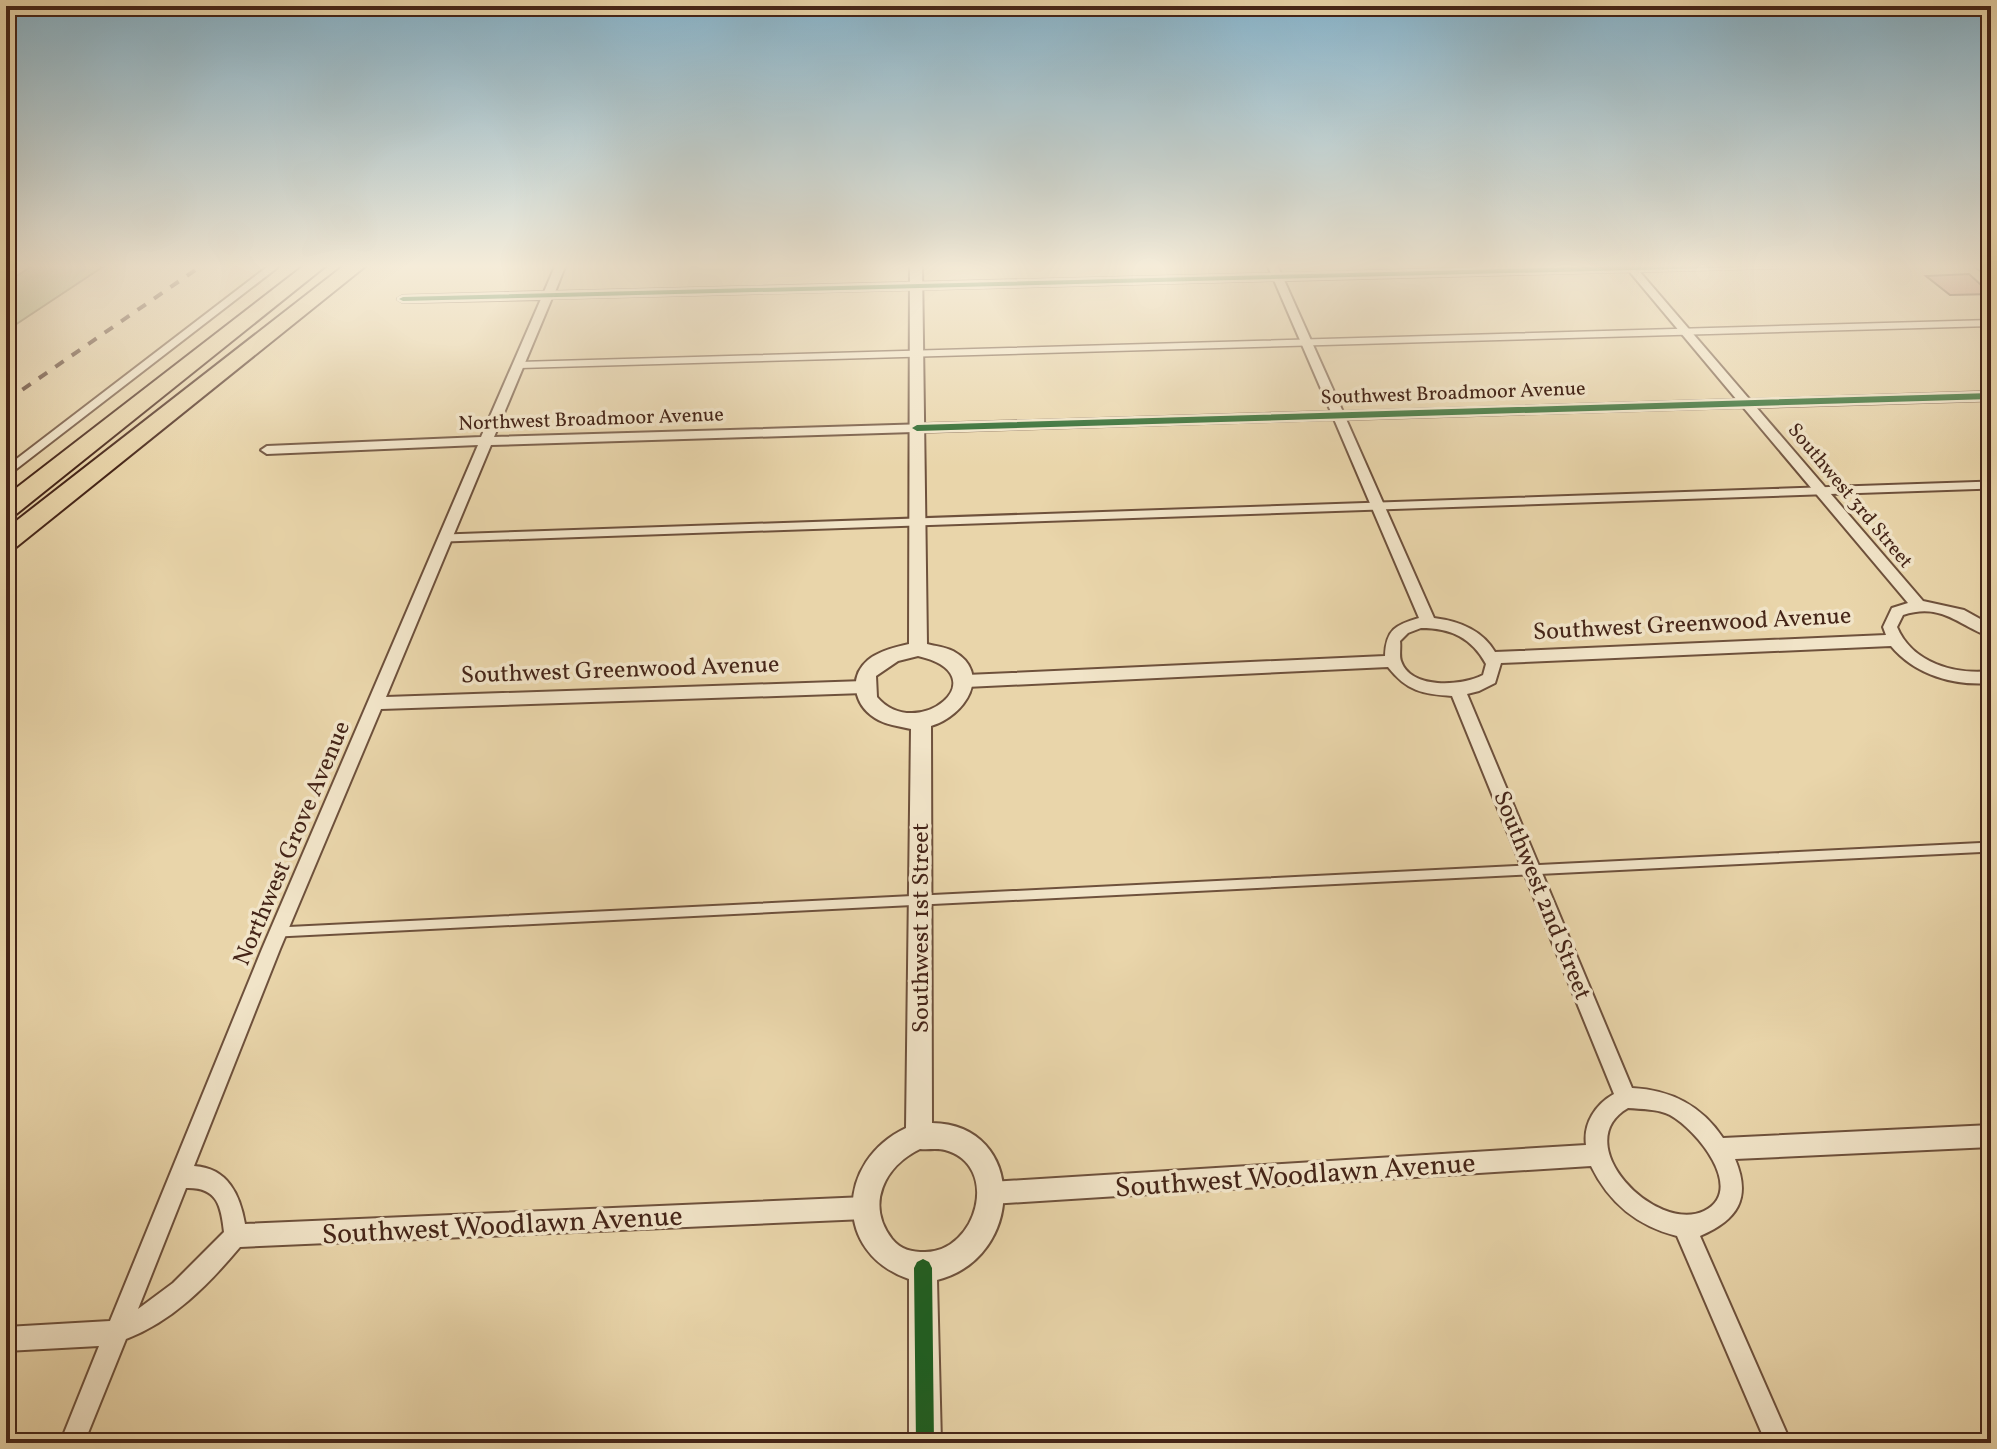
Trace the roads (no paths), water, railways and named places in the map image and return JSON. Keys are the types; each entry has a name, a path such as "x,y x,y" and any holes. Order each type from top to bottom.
{"highway":[{"path":"6,509 232,332"},
{"path":"6,542 272,332"}],"street":[{"path":"6,473 189,332"},
{"name":"Northwest Grove Avenue","path":"72,1443 278,932 533,332"},
{"path":"917,332 918,649"},
{"path":"1302,332 1429,623"},
{"name":"Southwest 3rd Street","path":"1687,332 1918,605"},
{"name":"Southwest Broadmoor Avenue","path":"917,428 1991,396"},
{"name":"Northwest Broadmoor Avenue","path":"267,450 917,428"},
{"path":"1988,682 1940,671 1914,657 1895,640 1891,621 1897,612 1918,605 1949,610 1970,618 1991,632"},
{"path":"1429,623 1449,625 1483,645 1492,658 1493,665 1486,681 1474,689 1439,691 1403,674 1393,661 1391,647 1397,634 1411,626 1429,623"},
{"name":"Southwest Greenwood Avenue","path":"1492,658 1895,640"},
{"path":"918,649 950,658 961,668 966,681 959,701 939,716 921,721 887,716 869,702 864,687 872,669 881,660 918,649"},
{"path":"966,681 1393,661"},
{"name":"Southwest Greenwood Avenue","path":"377,703 864,687"},
{"name":"Southwest 2nd Street","path":"1458,692 1626,1098"},
{"name":"Southwest 1st Street","path":"919,1136 921,721"},
{"path":"1626,1098 1654,1099 1676,1107 1704,1128 1720,1149 1731,1183 1728,1203 1722,1213 1706,1224 1684,1226 1656,1219 1632,1205 1608,1178 1598,1155 1596,1130 1603,1113 1626,1098"},
{"path":"919,1136 949,1138 967,1147 986,1171 991,1193 992,1206 985,1229 972,1248 945,1265 923,1268 905,1264 885,1253 870,1230 865,1208 868,1182 879,1162 898,1144 919,1136"},
{"path":"1720,1149 1991,1136"},
{"name":"Southwest Woodlawn Avenue","path":"991,1193 1598,1155"},
{"path":"6,1339 117,1331 159,1308 208,1269 235,1236 234,1215 219,1186 207,1178 179,1177"},
{"name":"Southwest Woodlawn Avenue","path":"235,1236 865,1208"},
{"path":"1684,1226 1779,1443"},
{"path":"923,1268 925,1443"}],"lane":[{"path":"519,365 1665,332"},
{"path":"446,538 1991,485"},
{"path":"278,932 1991,847"}],"railway":[{"path":"6,401 106,332"},
{"path":"6,349 16,342"}]}
